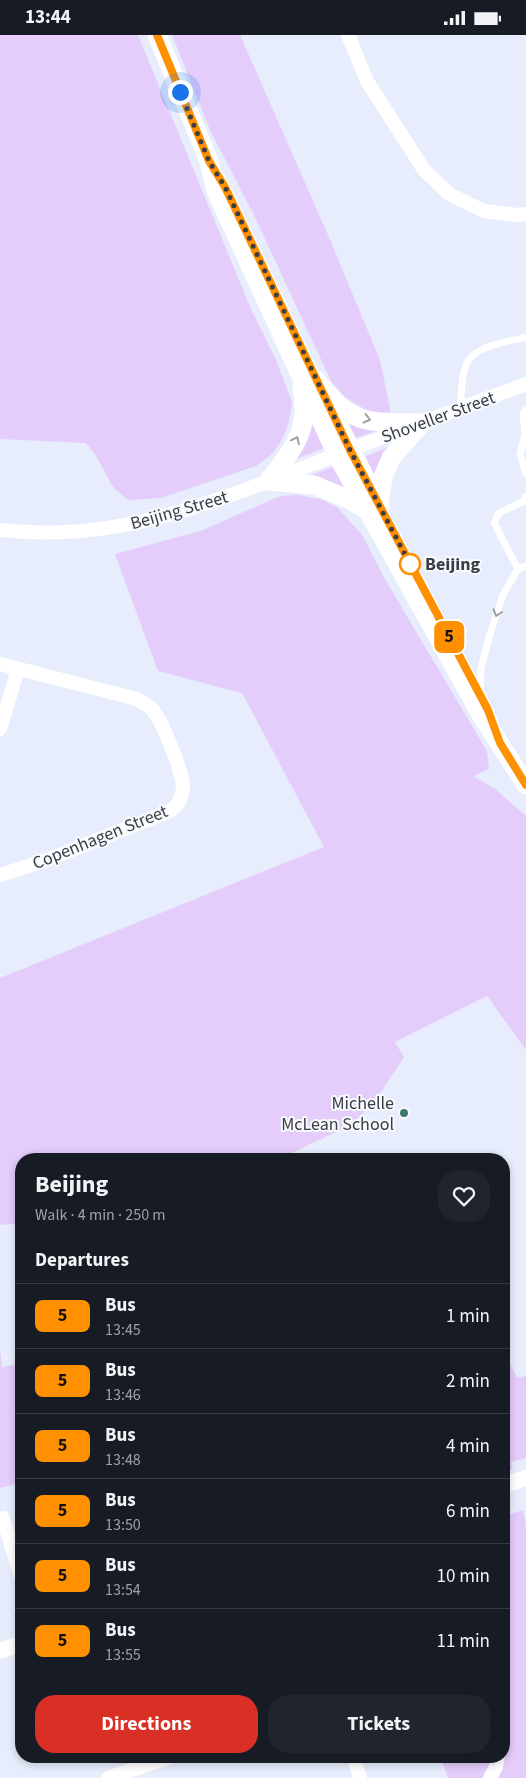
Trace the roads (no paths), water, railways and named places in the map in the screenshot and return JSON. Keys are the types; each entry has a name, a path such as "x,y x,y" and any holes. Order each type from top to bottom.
{"main road":[{"path":"157,35 209,161 216,191 309,378 343,453 488,710 500,743"},
{"path":"309,378 329,397 366,420 422,423"},
{"path":"269,481 292,449 300,432 309,378"},
{"path":"373,508 391,458 422,423"},
{"path":"269,481 314,485 373,508 480,713 526,785"}],"street":[{"path":"348,35 367,81 424,170 449,194 484,211 518,215 526,214"},
{"name":"Shoveller Street","path":"343,453 526,384"},
{"name":"Beijing Street","path":"0,530 61,533 106,530 145,522 184,512 343,453"},
{"name":"Copenhagen Street","path":"0,664 137,699 151,708 163,727 181,775 183,787 177,807 170,811 47,860 0,875"},
{"path":"0,729 18,669"},
{"path":"510,1483 526,1478"},
{"path":"3,1518 15,1557"},
{"path":"0,1651 15,1646"},
{"path":"108,1778 152,1763"},
{"path":"355,1763 360,1778"},
{"path":"490,1778 497,1763"}],"lane":[{"path":"460,409 466,365 470,357 486,348 526,337"},
{"path":"526,410 522,414 526,435 520,453 526,474"},
{"path":"518,569 494,523 499,513 524,501 526,496"},
{"path":"480,696 481,668 503,595 518,569 526,566"}],"place":[{"name":"Beijing","path":"410,564"},
{"name":"Michelle McLean School","path":"404,1113"}]}
